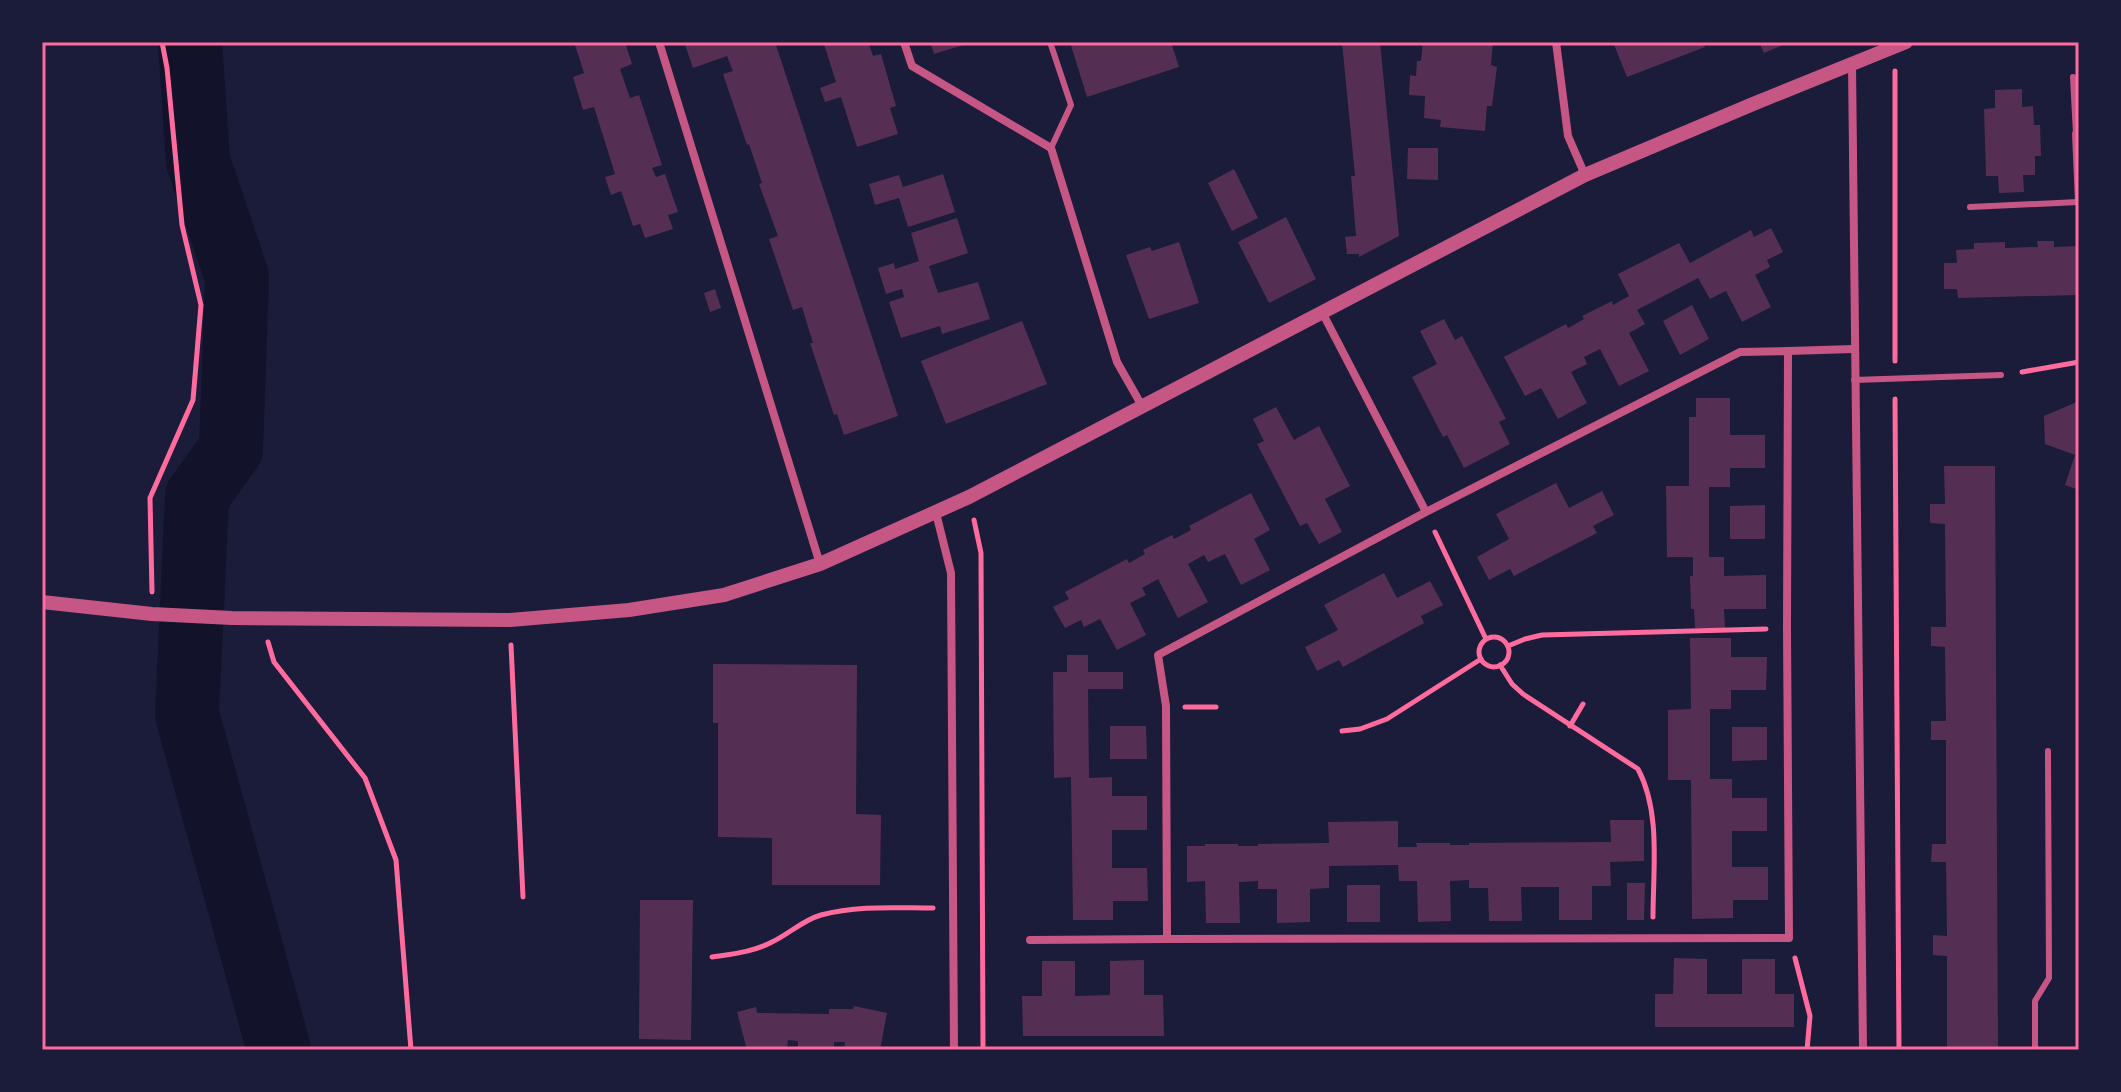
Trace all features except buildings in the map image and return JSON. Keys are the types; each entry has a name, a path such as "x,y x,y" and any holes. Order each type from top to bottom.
{"street":[{"path":"659,42 820,564"},
{"path":"904,42 912,66 1051,148 1117,362 1142,406"},
{"path":"1556,42 1568,136 1585,175"},
{"path":"42,602 152,614 232,618 510,620 629,610 724,595 820,564 936,513 1585,175 1901,44"},
{"path":"1852,64 1863,1050"},
{"path":"2078,134 2078,202"},
{"path":"1322,312 1426,512"},
{"path":"1167,939 1166,706 1158,655 1426,512 1740,352 1854,349"},
{"path":"1030,940 1789,938 1788,351"},
{"path":"936,513 951,573 954,1050"}],"lane":[{"path":"1050,42 1071,105 1051,148"},
{"path":"2073,77 2078,134"},
{"path":"1970,207 2078,202"},
{"path":"1854,380 2001,375"},
{"path":"2035,1050 2035,1001 2049,978 2048,751"}],"path":[{"path":"152,614 150,498 193,400 201,305 182,225 162,42"},
{"path":"1899,1050 1895,379 1901,44"},
{"path":"2001,375 2079,362"},
{"path":"969,497 981,553 983,1050"},
{"path":"1426,512 1486,639"},
{"path":"261,618 274,662 365,778 396,860 411,1050"},
{"path":"510,620 523,897"},
{"path":"1508,646 1542,635 1787,628"},
{"path":"1495,637 1508,646 1506,662 1500,665 1489,666 1481,659 1481,646 1486,639 1495,637"},
{"path":"1342,731 1360,729 1387,719 1481,659"},
{"path":"1500,665 1512,684 1523,694 1638,769 1653,812 1653,938"},
{"path":"1570,726 1583,704"},
{"path":"712,957 745,952 772,942 818,915 853,908 952,907"},
{"path":"1789,938 1810,1016 1807,1050"}],"waterway":[{"path":"190,42 198,161 237,277 231,449 197,496 187,714 279,1050"}]}
